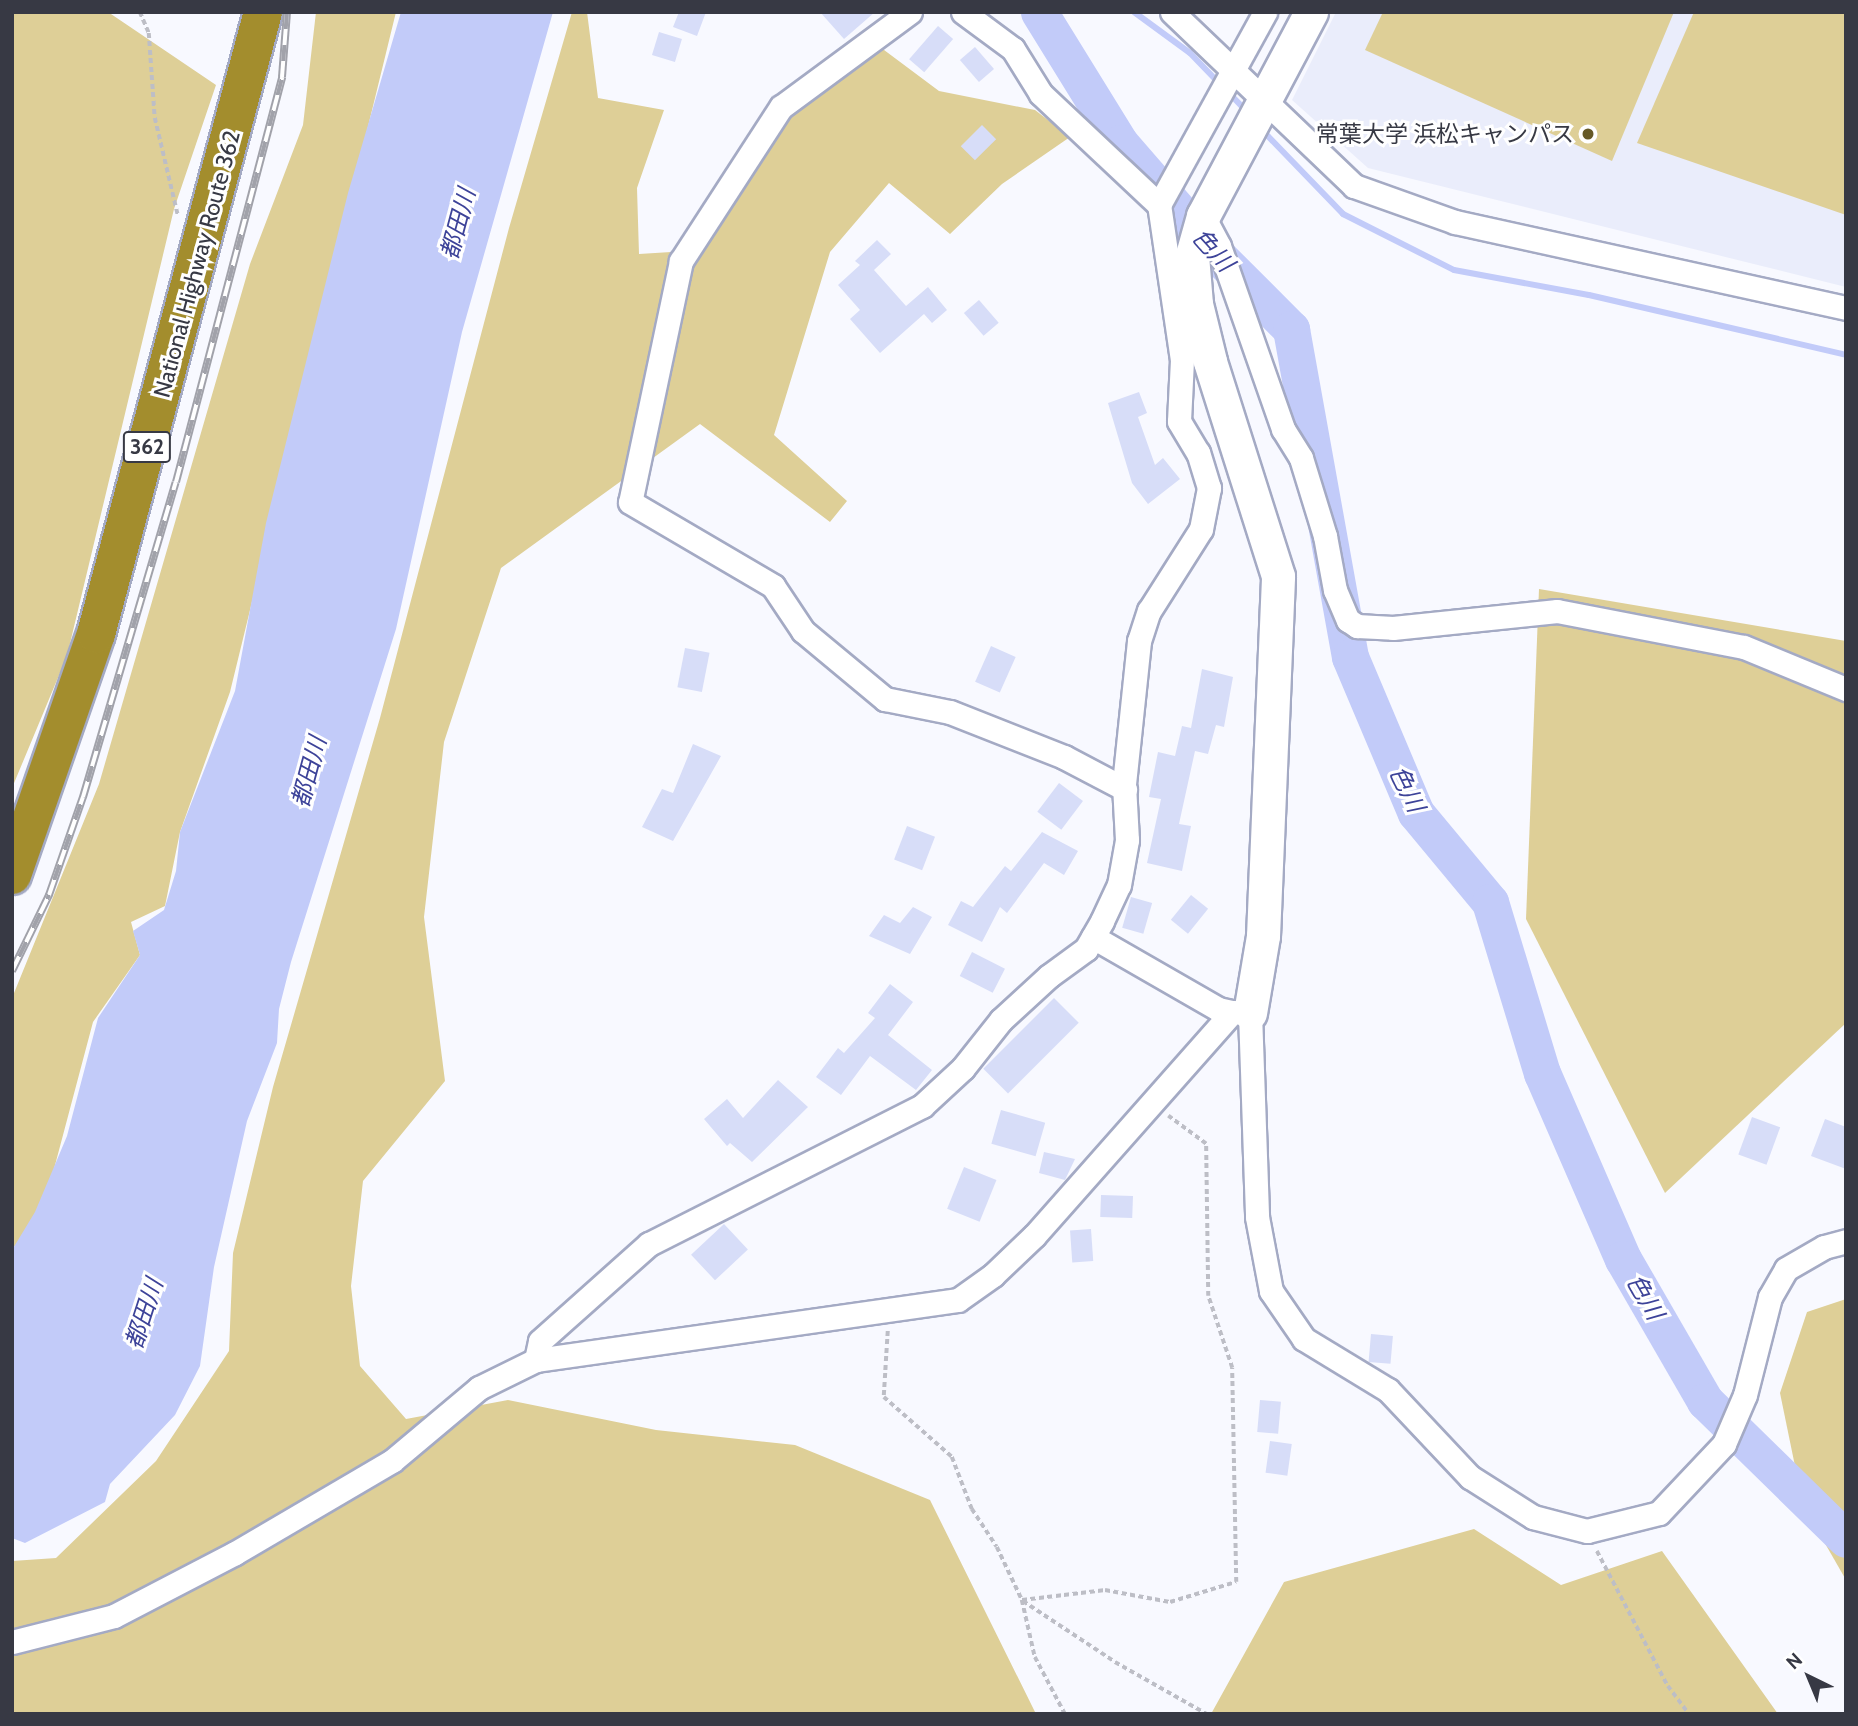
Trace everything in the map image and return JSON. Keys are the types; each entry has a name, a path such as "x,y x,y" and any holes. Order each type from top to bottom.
{"highway":[{"name":"National Highway Route 362","path":"12,875 96,634 200,257 263,12"}],"street":[{"path":"910,12 781,107 681,261 630,502 773,586 803,631 885,699 950,712 1064,757 1125,789"},
{"path":"963,12 1013,49 1041,94 1159,205"},
{"path":"1171,12 1354,186 1397,205 1455,222 1846,308"},
{"path":"536,1360 540,1342 649,1244 922,1106 963,1068 1001,1020 1049,976 1086,949 1093,937 1119,885 1127,840 1125,789 1139,641 1149,611 1201,529 1209,488 1198,453 1179,421 1182,360 1159,205 1265,12"},
{"path":"1311,12 1203,216 1192,255 1196,304 1278,576 1263,936 1241,1012 1257,1217 1271,1291 1304,1339 1388,1390 1470,1477 1533,1517 1587,1531 1659,1513 1696,1478 1724,1444 1740,1407 1770,1297 1786,1269 1824,1247 1846,1241"},
{"path":"1203,216 1219,246 1283,429 1301,458 1325,536 1335,590 1348,620 1357,626 1393,628 1558,611 1744,647 1846,689"},
{"path":"1093,937 1218,1009 1241,1012"},
{"path":"12,1642 114,1616 235,1553 392,1461 479,1388 536,1360 958,1300 993,1275 1151,1103 1241,1012"}],"path":[{"path":"140,12 149,33 155,118 174,209 200,257"},
{"path":"1022,1600 1105,1590 1170,1602 1236,1582 1231,1368 1208,1296 1206,1144 1151,1103"},
{"path":"889,1308 884,1397 952,1457 972,1508 997,1547 1022,1600 1035,1657 1065,1714"},
{"path":"1587,1531 1668,1686 1689,1714"},
{"path":"1022,1600 1115,1662 1207,1714"}],"shaded area":[{"path":"12,12 108,12 216,85 174,209 67,656 12,788"},
{"path":"316,12 396,12 230,692 180,832 165,906 131,922 140,955 93,1022 41,1218 12,1249 12,998 99,784 250,264 303,125"},
{"path":"572,12 587,12 598,98 664,110 637,188 639,254 687,251 789,101 872,41 939,91 1035,110 1070,137 1002,184 950,234 889,183 830,252 774,435 847,501 830,522 700,424 501,568 444,742 424,917 445,1081 363,1181 351,1286 360,1366 406,1419 508,1400 656,1430 795,1445 930,1500 1036,1714 12,1714 12,1561 56,1558 156,1461 229,1351 233,1253 273,1087 380,718 509,228"},
{"name":"常葉大学 浜松キャンパス","path":"1336,12 1846,12 1846,287 1368,168 1292,100"},
{"path":"1383,12 1674,12 1612,161 1365,50"},
{"path":"1694,12 1846,12 1846,215 1637,143"},
{"path":"1539,589 1846,641 1846,1023 1665,1193 1526,919"},
{"path":"1846,1299 1846,1580 1803,1505 1780,1393 1807,1312"},
{"path":"1474,1529 1561,1585 1662,1551 1778,1714 1211,1714 1284,1582"}],"water":[{"name":"都田川","path":"401,12 553,12 462,332 396,629 291,962 279,1009 277,1043 247,1121 214,1267 200,1366 175,1415 110,1484 105,1502 25,1543 12,1538 12,1250 35,1212 67,1136 98,1018 140,955 133,931 164,910 176,871 180,832 235,691 266,523 348,193"}],"building":[{"path":"679,12 706,12 697,36 673,27"},
{"path":"820,12 875,12 844,39"},
{"path":"938,26 953,39 924,72 909,59"},
{"path":"659,32 682,39 675,62 652,55"},
{"path":"975,47 994,69 979,82 960,60"},
{"path":"982,125 996,139 975,160 961,146"},
{"path":"877,240 891,254 874,270 906,306 928,287 947,310 932,323 924,314 880,353 850,319 860,310 838,285 860,265 855,261"},
{"path":"979,300 999,323 984,336 964,313"},
{"path":"1139,392 1147,413 1138,417 1155,465 1163,458 1180,479 1148,504 1132,483 1108,403"},
{"path":"991,646 1016,657 1000,693 975,682"},
{"path":"685,648 710,653 702,692 677,687"},
{"path":"1202,669 1233,677 1224,727 1216,725 1208,754 1195,751 1179,824 1191,826 1182,871 1147,863 1161,799 1149,797 1158,752 1175,756 1182,726 1191,728"},
{"path":"693,744 721,756 673,841 642,827 662,789 673,793"},
{"path":"1059,783 1083,801 1061,830 1037,812"},
{"path":"907,826 935,837 922,870 894,860"},
{"path":"1042,832 1078,851 1064,875 1044,863 1007,913 1000,907 982,942 948,925 961,901 973,907 1005,866 1011,871"},
{"path":"1191,895 1208,909 1188,934 1171,920"},
{"path":"1131,897 1152,903 1143,934 1122,928"},
{"path":"913,907 932,917 910,954 869,936 884,915 900,923"},
{"path":"972,952 1005,969 993,993 960,976"},
{"path":"890,984 913,1002 888,1035 932,1070 916,1090 870,1056 841,1095 816,1077 838,1048 844,1053 875,1018 868,1013"},
{"path":"1054,998 1079,1023 1008,1093 983,1069"},
{"path":"778,1080 808,1107 752,1162 730,1143 727,1146 704,1119 727,1099 743,1118"},
{"path":"1001,1110 1045,1123 1036,1156 991,1144"},
{"path":"1752,1117 1780,1127 1767,1165 1738,1155"},
{"path":"1825,1119 1846,1127 1846,1169 1811,1156"},
{"path":"1044,1152 1075,1159 1065,1180 1039,1173"},
{"path":"964,1167 996,1180 980,1222 947,1209"},
{"path":"1101,1195 1133,1196 1132,1218 1100,1217"},
{"path":"724,1224 748,1250 715,1280 691,1255"},
{"path":"1091,1229 1093,1261 1072,1262 1070,1230"},
{"path":"1371,1334 1393,1336 1390,1364 1369,1362"},
{"path":"1260,1400 1281,1402 1278,1434 1257,1432"},
{"path":"1270,1441 1292,1444 1287,1476 1266,1473"}],"waterway":[{"name":"色川","path":"1039,12 1120,143 1217,255 1291,329 1350,657 1416,813 1490,902 1542,1073 1623,1259 1705,1401 1846,1539"},
{"path":"1134,12 1190,53 1219,83"},
{"path":"1227,91 1246,111"},
{"path":"1262,130 1343,214 1454,270 1589,295 1846,355"}],"railway":[{"path":"12,971 49,895 83,797 176,482 282,77 287,12"}],"place":[{"name":"常葉大学 浜松キャンパス","path":"1588,134"}]}
